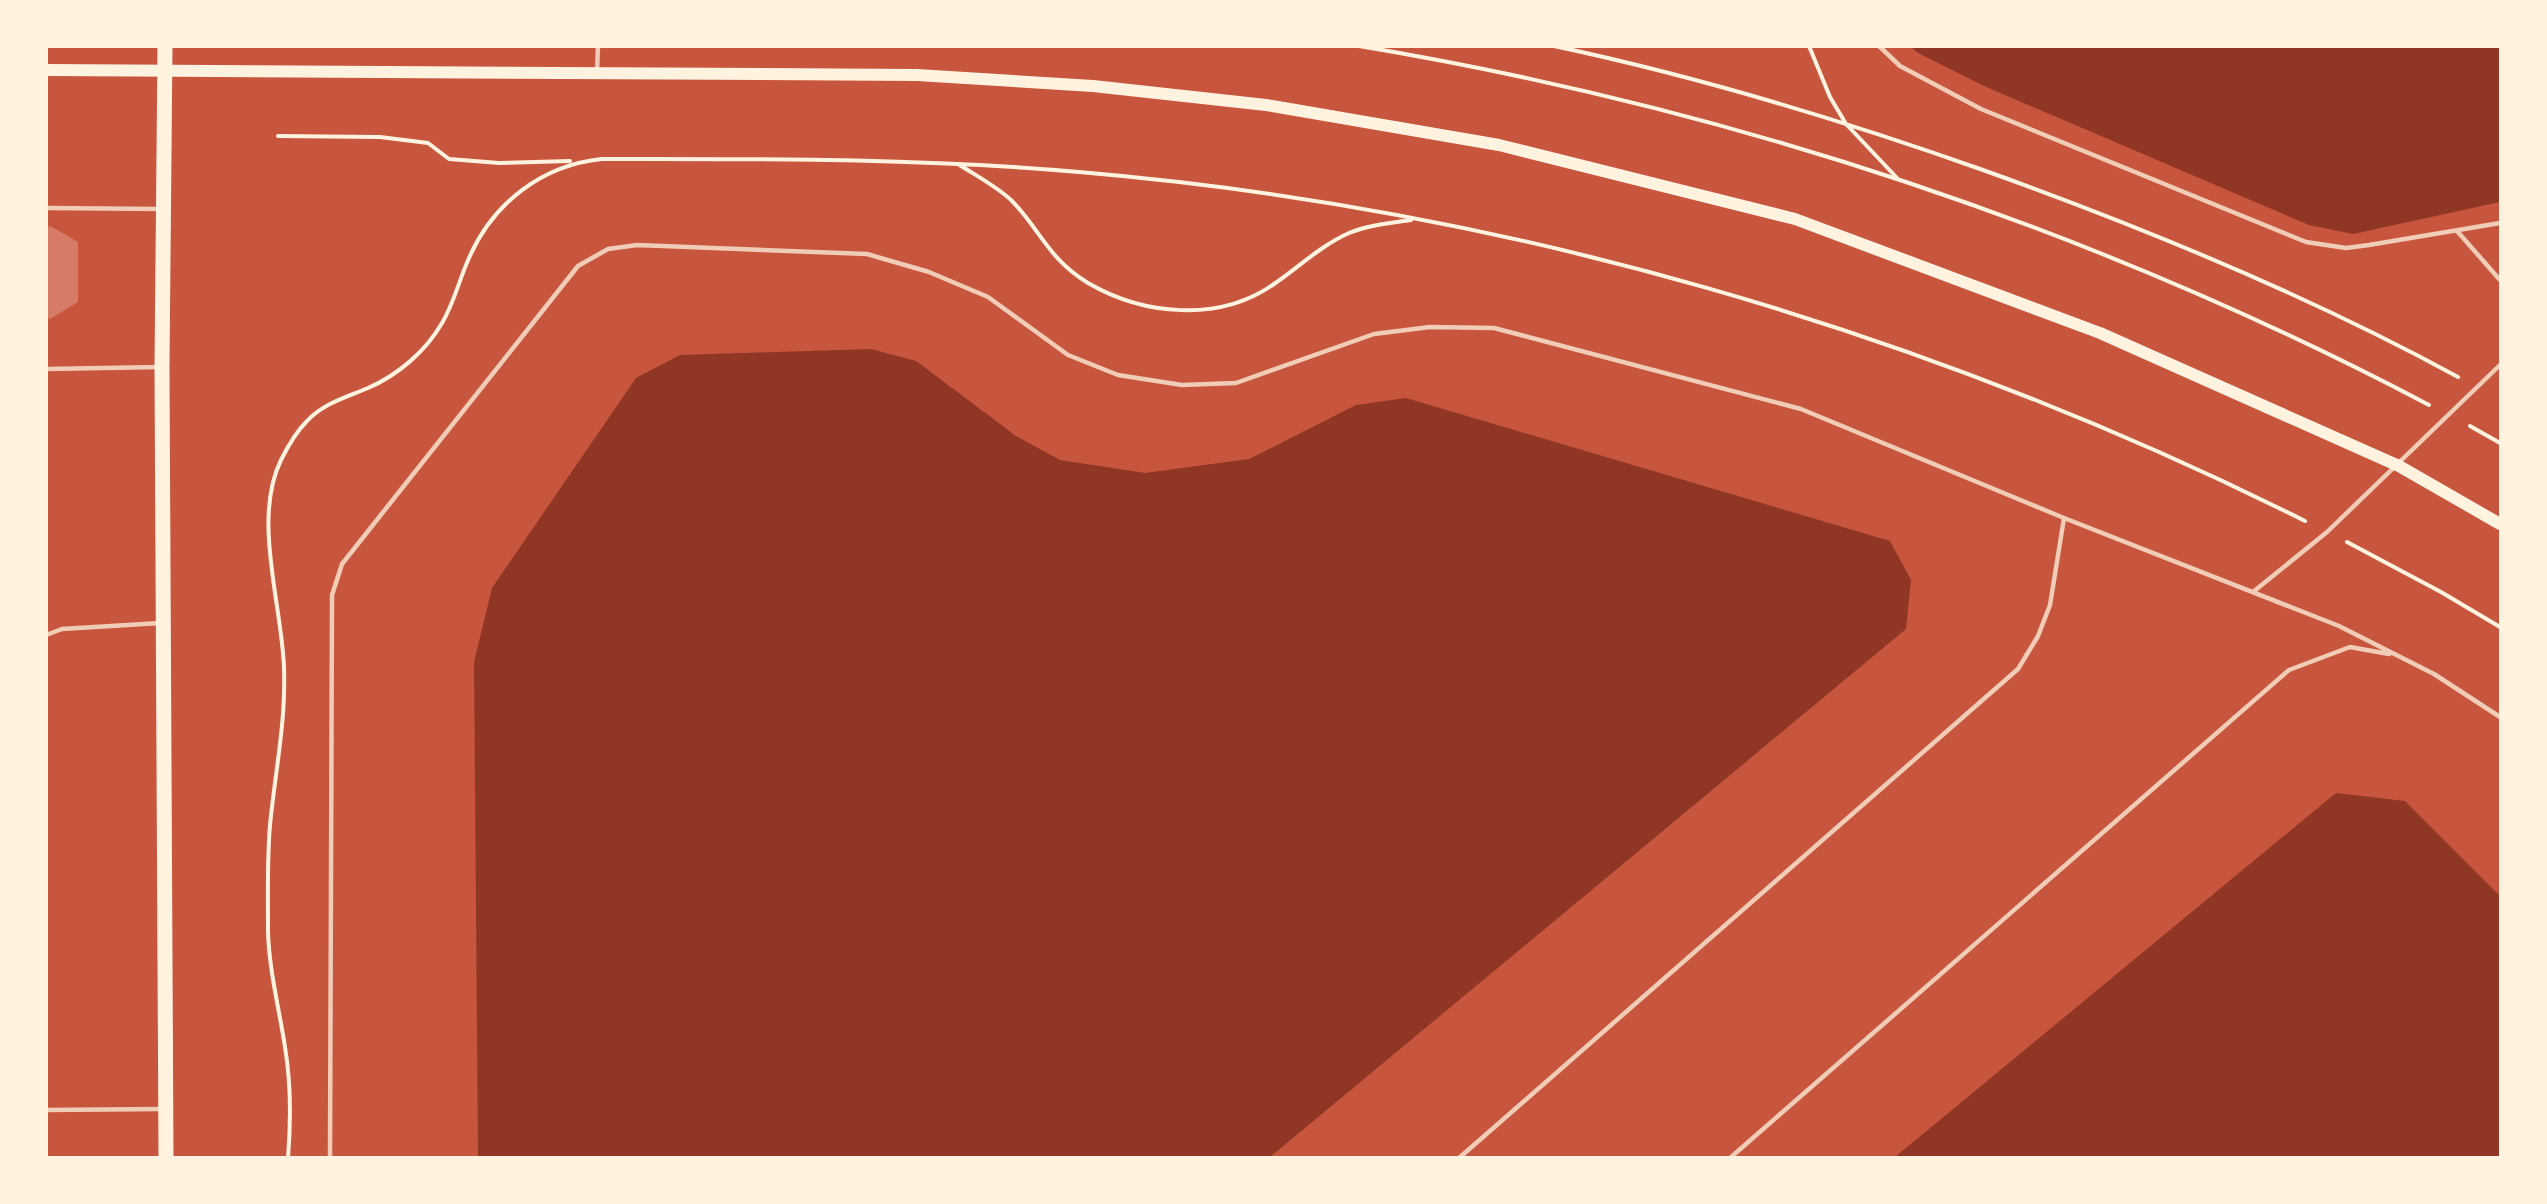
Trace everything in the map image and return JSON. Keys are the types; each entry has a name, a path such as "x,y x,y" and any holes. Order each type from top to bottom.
{"main road":[{"path":"165,46 162,367 166,1158"},
{"path":"46,69 917,75 1093,86 1266,105 1499,145 1795,219 2100,333 2398,466 2499,522"}],"lane":[{"path":"597,73 598,46"},
{"path":"1880,46 1900,66 1981,109 2306,242 2346,248 2500,223"},
{"path":"46,208 163,209"},
{"path":"2457,231 2500,280"},
{"path":"330,1158 332,595 342,564 578,266 608,249 637,245 867,254 929,272 988,297 1068,355 1118,375 1182,385 1236,383 1374,334 1430,327 1494,327 1801,409 2064,518 2339,626 2434,674 2500,717"},
{"path":"2253,592 2327,532 2450,416 2500,365"},
{"path":"46,369 162,367"},
{"path":"1459,1158 2018,669 2038,636 2050,605 2064,518"},
{"path":"46,635 62,630 163,623"},
{"path":"1730,1158 2289,670 2350,648 2395,654"},
{"path":"46,1110 166,1109"}],"path":[{"path":"1359,46 1587,91 1755,136 1899,180 2076,244 2230,308 2379,378 2500,443"},
{"path":"1554,46 1663,71 1846,124 2060,198 2150,232 2344,318 2396,343 2478,388"},
{"path":"1809,46 1830,97 1846,124 1899,180"},
{"path":"278,136 380,137 428,143 449,159 499,163 602,159 801,159 957,164 1081,172 1202,185 1334,204 1416,219 1652,272 1866,336 2022,394 2105,429 2327,532 2431,586 2500,627"},
{"path":"288,1158 289,1081 270,964 268,930 270,826 284,726 285,695 283,644 270,547 273,482 284,455 307,421 326,406 388,377 410,362 428,344 443,322 483,230 499,210 522,189 553,169 577,161"},
{"path":"957,164 1010,199 1042,242 1064,266 1110,294 1161,310 1189,310 1235,303 1273,285 1308,256 1351,232 1416,219"}],"shaded area":[{"path":"1911,47 2500,47 2500,202 2353,234 2309,225 1984,86 1918,53"},
{"path":"871,349 916,361 1016,436 1060,460 1145,473 1249,459 1356,405 1406,398 1890,541 1911,580 1906,629 1270,1157 478,1157 474,662 492,588 636,378 680,355"},
{"path":"2336,793 2405,801 2500,896 2500,1157 1895,1157"}],"building":[{"path":"50,226 78,242 78,302 50,319 46,316 46,228"}]}
